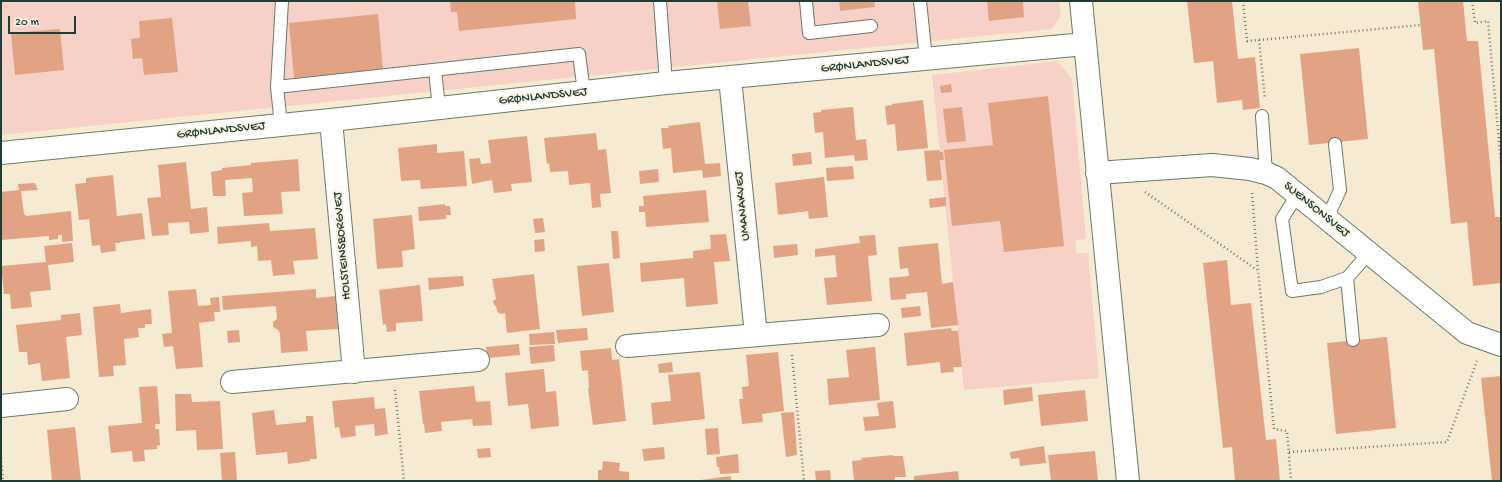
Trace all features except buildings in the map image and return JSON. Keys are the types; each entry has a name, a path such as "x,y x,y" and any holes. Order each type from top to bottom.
{"street":[{"path":"1081,1 1085,44 1106,173 1128,481"},
{"name":"GRØNLANDSVEJ","path":"1,153 331,120 666,83 1085,44"},
{"name":"UMANAKVEJ","path":"730,78 756,335"},
{"name":"HOLSTEINSBORGVEJ","path":"331,120 354,372"},
{"name":"SUENSONSVEJ","path":"1106,173 1212,165 1258,171 1277,178 1467,333 1493,342"},
{"path":"627,346 878,325"},
{"path":"232,382 478,360"},
{"path":"1,406 67,399"}],"lane":[{"path":"281,125 277,88 282,1"},
{"path":"660,1 666,83"},
{"path":"806,1 809,33 871,26"},
{"path":"920,1 926,59"},
{"path":"277,88 579,54 584,92"},
{"path":"435,70 440,108"},
{"path":"1258,171 1262,116"},
{"path":"1326,218 1340,190 1335,144"},
{"path":"1297,195 1282,219 1292,291 1321,287 1347,278 1369,253"},
{"path":"1347,278 1353,340"}],"path":[{"path":"1243,1 1247,41 1421,25"},
{"path":"1472,1 1475,23 1488,21 1501,163"},
{"path":"1259,40 1266,108 1262,116"},
{"path":"1258,171 1258,270 1274,429 1287,431 1291,481"},
{"path":"1106,173 1258,270"},
{"path":"790,332 804,481"},
{"path":"1289,452 1447,442 1493,342"},
{"path":"393,367 404,481"},
{"path":"1,458 3,481"}],"shaded area":[{"path":"1,1 1059,1 1061,16 1052,29 1,135"},
{"path":"1058,61 1072,79 1086,239 1075,240 1076,253 1088,253 1099,378 964,390 932,75"}]}
